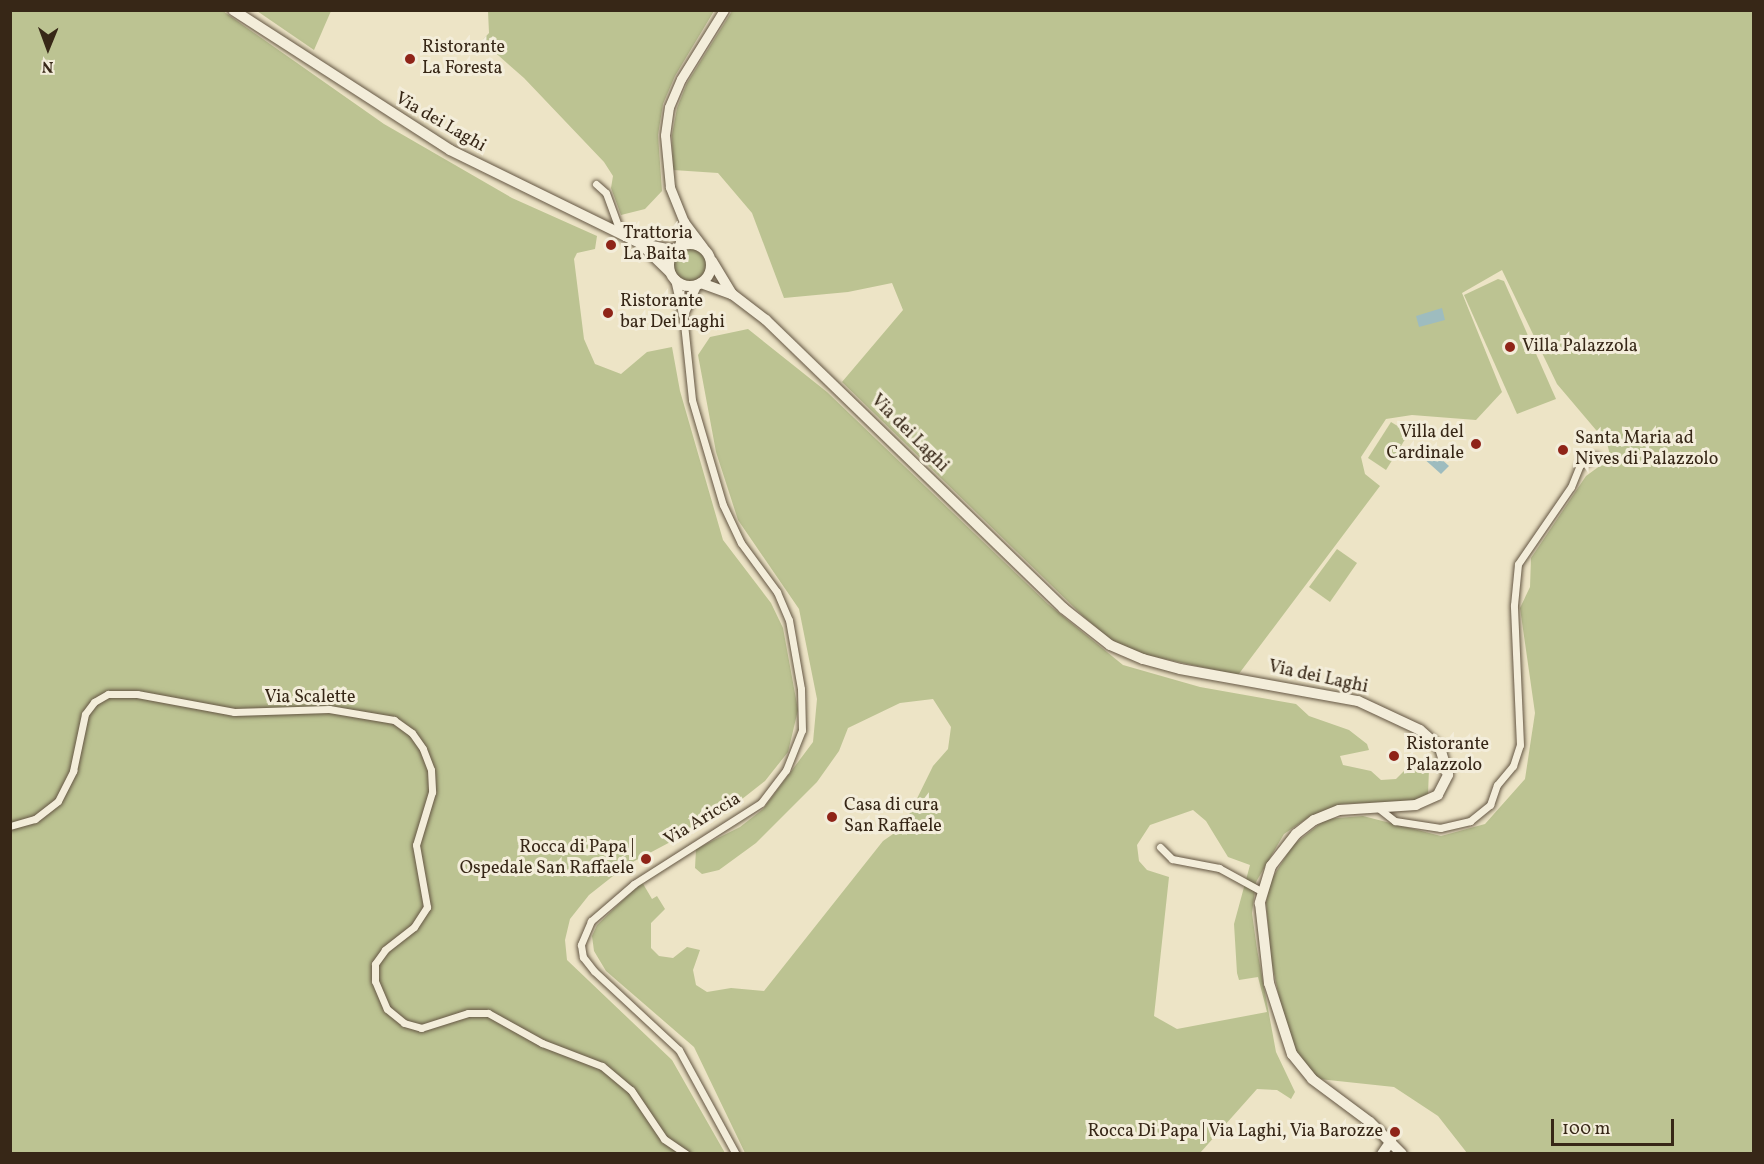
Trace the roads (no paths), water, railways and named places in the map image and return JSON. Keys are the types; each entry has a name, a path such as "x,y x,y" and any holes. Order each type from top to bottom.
{"main road":[{"name":"Via dei Laghi","path":"233,10 428,137 642,244 677,248"},
{"path":"691,243 703,248 710,259 710,270 698,284 672,276 669,260 677,248 691,243"},
{"name":"Via dei Laghi","path":"642,244 672,276"},
{"name":"Via dei Laghi","path":"710,259 732,294 812,361 1063,608 1110,645 1137,657 1180,669 1353,700 1425,733 1447,761 1444,788 1424,803 1339,810 1310,822 1274,861 1262,891 1264,958 1289,1048 1312,1079 1391,1141 1402,1154"},
{"name":"Via dei Laghi","path":"698,284 732,294"},
{"path":"1383,1153 1391,1141"}],"street":[{"path":"703,248 684,222 665,170 669,106 681,79 724,10"},
{"path":"596,184 606,193 621,234"},
{"path":"677,248 684,222"},
{"name":"Via Ariccia","path":"672,276 683,314 693,406 723,506 739,538 773,585 787,615 801,689 802,730 793,758 765,800 626,890 589,924 581,949 594,971 679,1050 736,1154"},
{"path":"683,314 698,284"},
{"path":"1377,807 1395,821 1440,828 1466,822 1490,805 1497,785 1513,766 1520,745 1514,599 1518,564 1571,487 1581,465 1596,456"},
{"name":"Via Scalette","path":"10,826 35,819 58,801 73,771 85,714 94,702 108,694 137,694 234,712 336,710 394,720 412,733 423,749 433,788 415,849 428,904 417,923 376,961 375,981 384,1005 401,1022 421,1028 473,1012 495,1015 542,1043 602,1066 631,1090 664,1138 686,1154"},
{"path":"1160,847 1172,859 1219,868 1262,891"}],"water":[{"path":"1442,308 1445,320 1419,327 1416,316"},
{"path":"1429,448 1449,466 1441,474 1422,457"}],"place":[{"name":"Ristorante La Foresta","path":"410,59"},
{"name":"Trattoria La Baita","path":"611,245"},
{"name":"Ristorante bar Dei Laghi","path":"608,313"},
{"name":"Villa Palazzola","path":"1510,347"},
{"name":"Villa del Cardinale","path":"1476,444"},
{"name":"Santa Maria ad Nives di Palazzolo","path":"1563,450"},
{"name":"Ristorante Palazzolo","path":"1394,756"},
{"name":"Casa di cura San Raffaele","path":"832,817"},
{"name":"Rocca di Papa | Ospedale San Raffaele","path":"646,859"},
{"name":"Rocca Di Papa | Via Laghi, Via Barozze","path":"1395,1132"}]}
